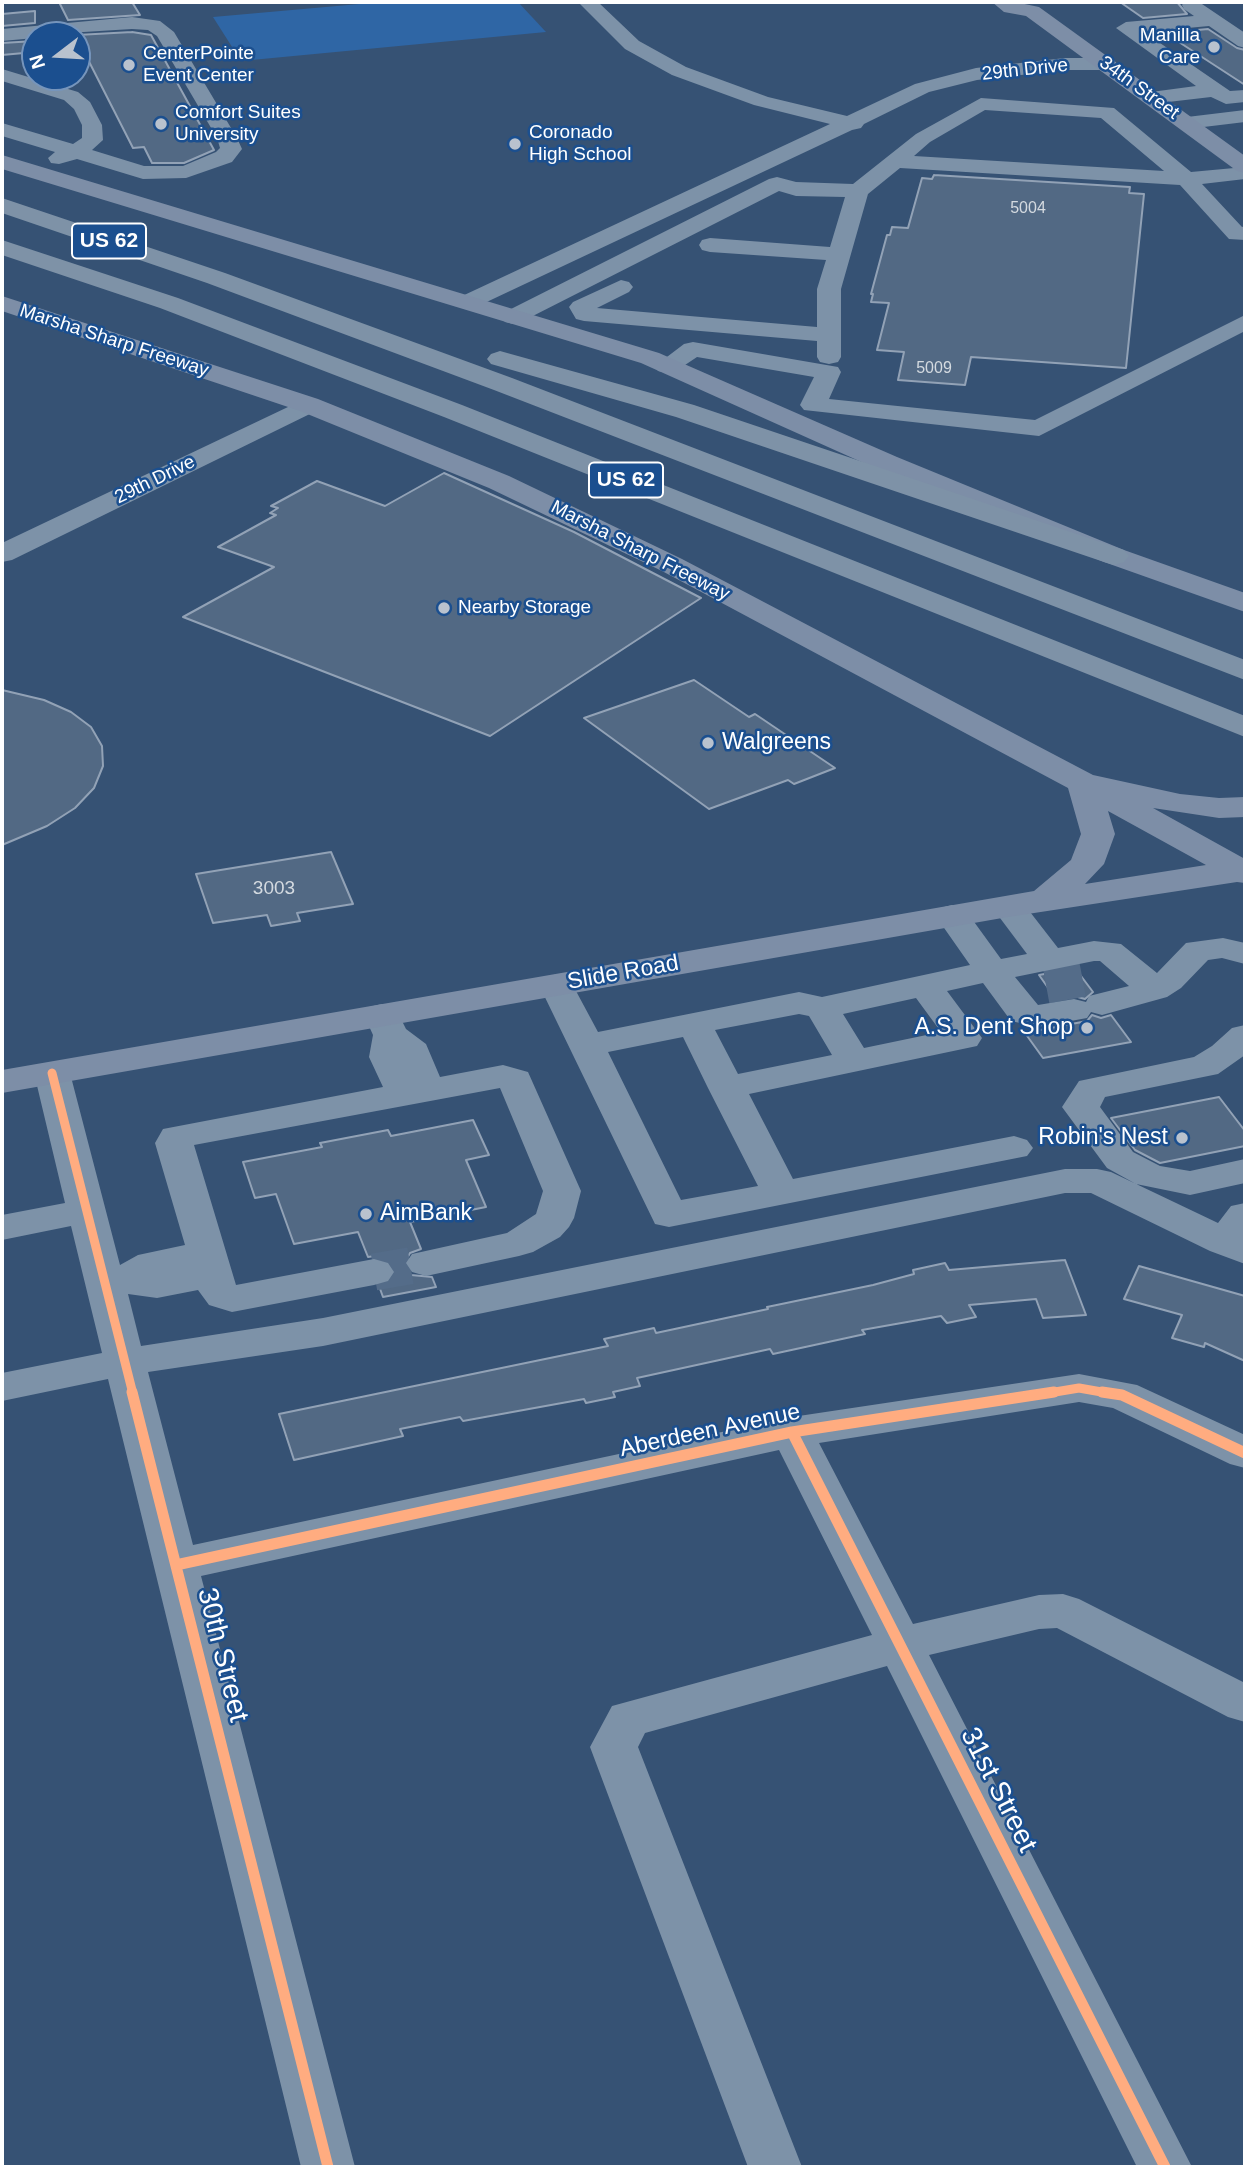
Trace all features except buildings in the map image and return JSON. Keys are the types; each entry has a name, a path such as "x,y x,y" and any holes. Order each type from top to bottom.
{"highway":[{"name":"US 62","path":"2,205 216,278 503,384 1245,671"},
{"name":"US 62","path":"2,247 169,303 453,411 1245,727"},
{"path":"216,278 685,411 1114,556"}],"main road":[{"name":"34th Street","path":"1002,2 1011,8 1035,6 1123,56 1151,97 1245,166"},
{"path":"2,162 468,302 667,366 887,463 1114,556 1245,603"},
{"name":"Marsha Sharp Freeway","path":"2,303 309,405 499,482 672,565 1244,871"},
{"path":"1045,900 1087,864 1098,834 1083,783 1180,804 1219,808 1245,807"},
{"name":"Slide Road","path":"2,1082 386,1025 557,985 952,915 1244,871"}],"street":[{"path":"587,2 632,45 680,71 761,102 853,120"},
{"path":"612,2 659,44 700,65 766,91 853,120"},
{"path":"1185,2 1206,20 1245,42"},
{"path":"1206,20 1126,28 1123,56 1164,55 1226,98 1245,96"},
{"path":"2,35 132,23 153,25 164,32 231,149 224,157 186,172 143,173 2,129"},
{"name":"29th Drive","path":"468,302 634,226 904,95 947,79 1123,56"},
{"name":"29th Drive","path":"924,109 970,88 1074,73 1123,56"},
{"path":"2,75 71,96 83,106 92,125 92,140 77,152 29,170"},
{"path":"1151,97 1245,90"},
{"path":"1243,236 1186,179 1107,112 981,104 923,138 858,191 829,289 829,372 813,405 1039,428 1245,321"},
{"path":"1187,123 1245,116"},
{"path":"900,132 923,138"},
{"path":"895,161 1186,179 1245,173"},
{"path":"513,317 679,247 777,184 807,169"},
{"path":"777,184 796,189 858,191"},
{"path":"634,226 679,247 710,245 839,254"},
{"path":"640,279 582,307 584,314 828,335"},
{"path":"667,366 693,349 829,372"},
{"name":"29th Drive","path":"7,547 309,405"},
{"path":"1008,906 1047,972"},
{"path":"952,915 1024,1013 1038,1016 1143,979 1169,981 1198,950 1223,948 1245,954"},
{"path":"587,1045 799,1003 822,1008 925,986 1000,981 1047,972 1094,951 1109,951 1143,979"},
{"path":"557,985 669,1215 1014,1148"},
{"path":"726,1088 854,1061 822,1008"},
{"path":"694,1024 781,1194"},
{"path":"386,1025 387,1057 397,1081 415,1092"},
{"path":"1245,1035 1225,1054 1205,1066 1092,1089 1081,1107 1120,1160 1150,1176 1191,1183 1245,1171"},
{"name":"30th Street","path":"52,1073 87,1211 114,1282 125,1362 328,2167"},
{"path":"374,1272 232,1298 218,1292 174,1143 176,1137 503,1076 515,1080 562,1191 555,1218 533,1237 506,1247 426,1263"},
{"path":"2,1387 125,1362 323,1332 1065,1181 1097,1181 1238,1236"},
{"path":"2,1227 87,1211"},
{"path":"114,1282 157,1285 194,1278 211,1264"},
{"name":"Aberdeen Avenue","path":"176,1564 792,1432 1079,1388 1122,1395 1245,1453"},
{"name":"31st Street","path":"792,1432 1165,2167"},
{"path":"775,2167 614,1746 629,1719 899,1645 1039,1612 1063,1611 1245,1704"}],"lane":[{"path":"854,1061 964,1038 925,986"}],"shaded area":[{"path":"382,2 518,2 546,32 241,61 213,17"}],"tunnel":[{"path":"1046,985 1089,977"},
{"path":"374,1272 426,1263"}],"cycle path":[{"path":"52,1073 328,2167"},
{"path":"176,1565 792,1432 1079,1388 1122,1395 1245,1453"},
{"path":"792,1432 1165,2167"}],"place":[{"name":"Manilla Care","path":"1214,47"},
{"name":"CenterPointe Event Center","path":"129,65"},
{"name":"Comfort Suites University","path":"161,124"},
{"name":"Coronado High School","path":"515,144"},
{"name":"Nearby Storage","path":"444,608"},
{"name":"Walgreens","path":"708,743"},
{"name":"A.S. Dent Shop","path":"1087,1028"},
{"name":"Robin's Nest","path":"1182,1138"},
{"name":"AimBank","path":"366,1214"}]}
